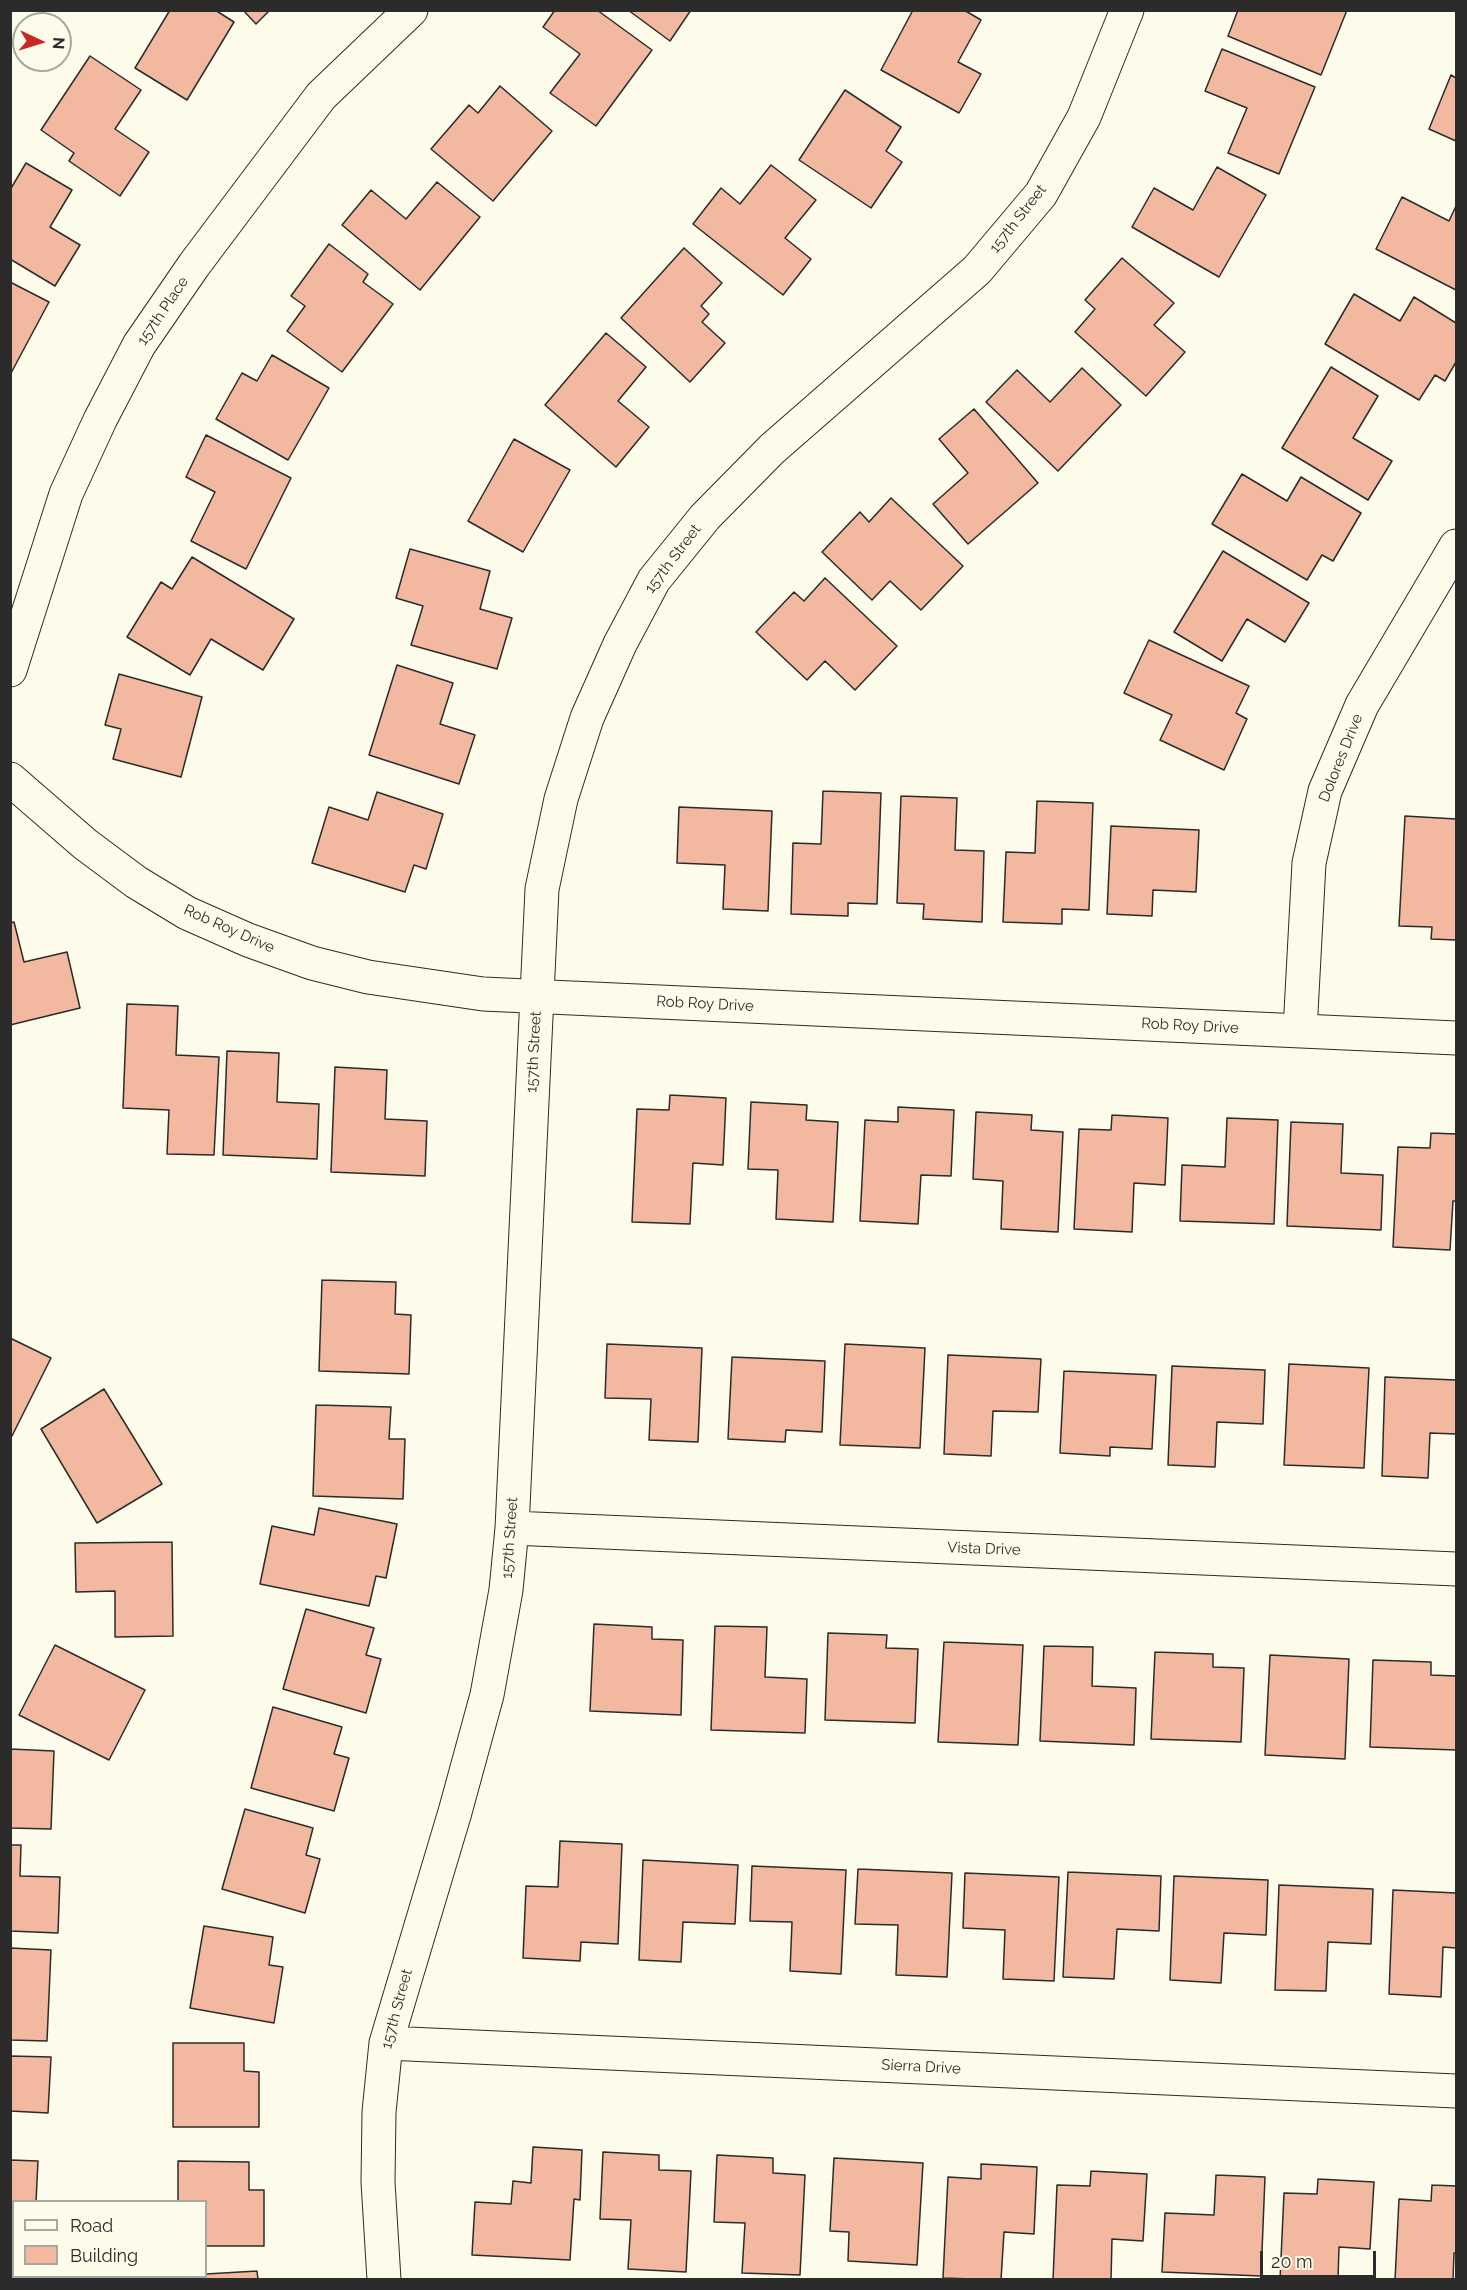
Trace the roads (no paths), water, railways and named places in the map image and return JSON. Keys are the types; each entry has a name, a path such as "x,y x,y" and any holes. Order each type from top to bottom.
{"street":[{"name":"157th Place","path":"10,670 66,494 139,345 194,266 321,96 411,10"},
{"name":"157th Street","path":"384,2280 378,2182 379,2112 386,2043 455,1812 487,1695 506,1590 512,1528 542,889 561,800 587,718 620,644 654,580 705,518 772,449 977,270 1041,194 1084,117 1127,10"},
{"name":"Dolores Drive","path":"1300,1031 1309,863 1325,791 1362,705 1456,546"},
{"name":"Rob Roy Drive","path":"10,779 86,844 136,882 187,912 248,940 312,963 368,977 483,994 1456,1038"},
{"name":"Vista Drive","path":"512,1528 1456,1569"},
{"name":"Sierra Drive","path":"386,2043 1456,2091"}]}
